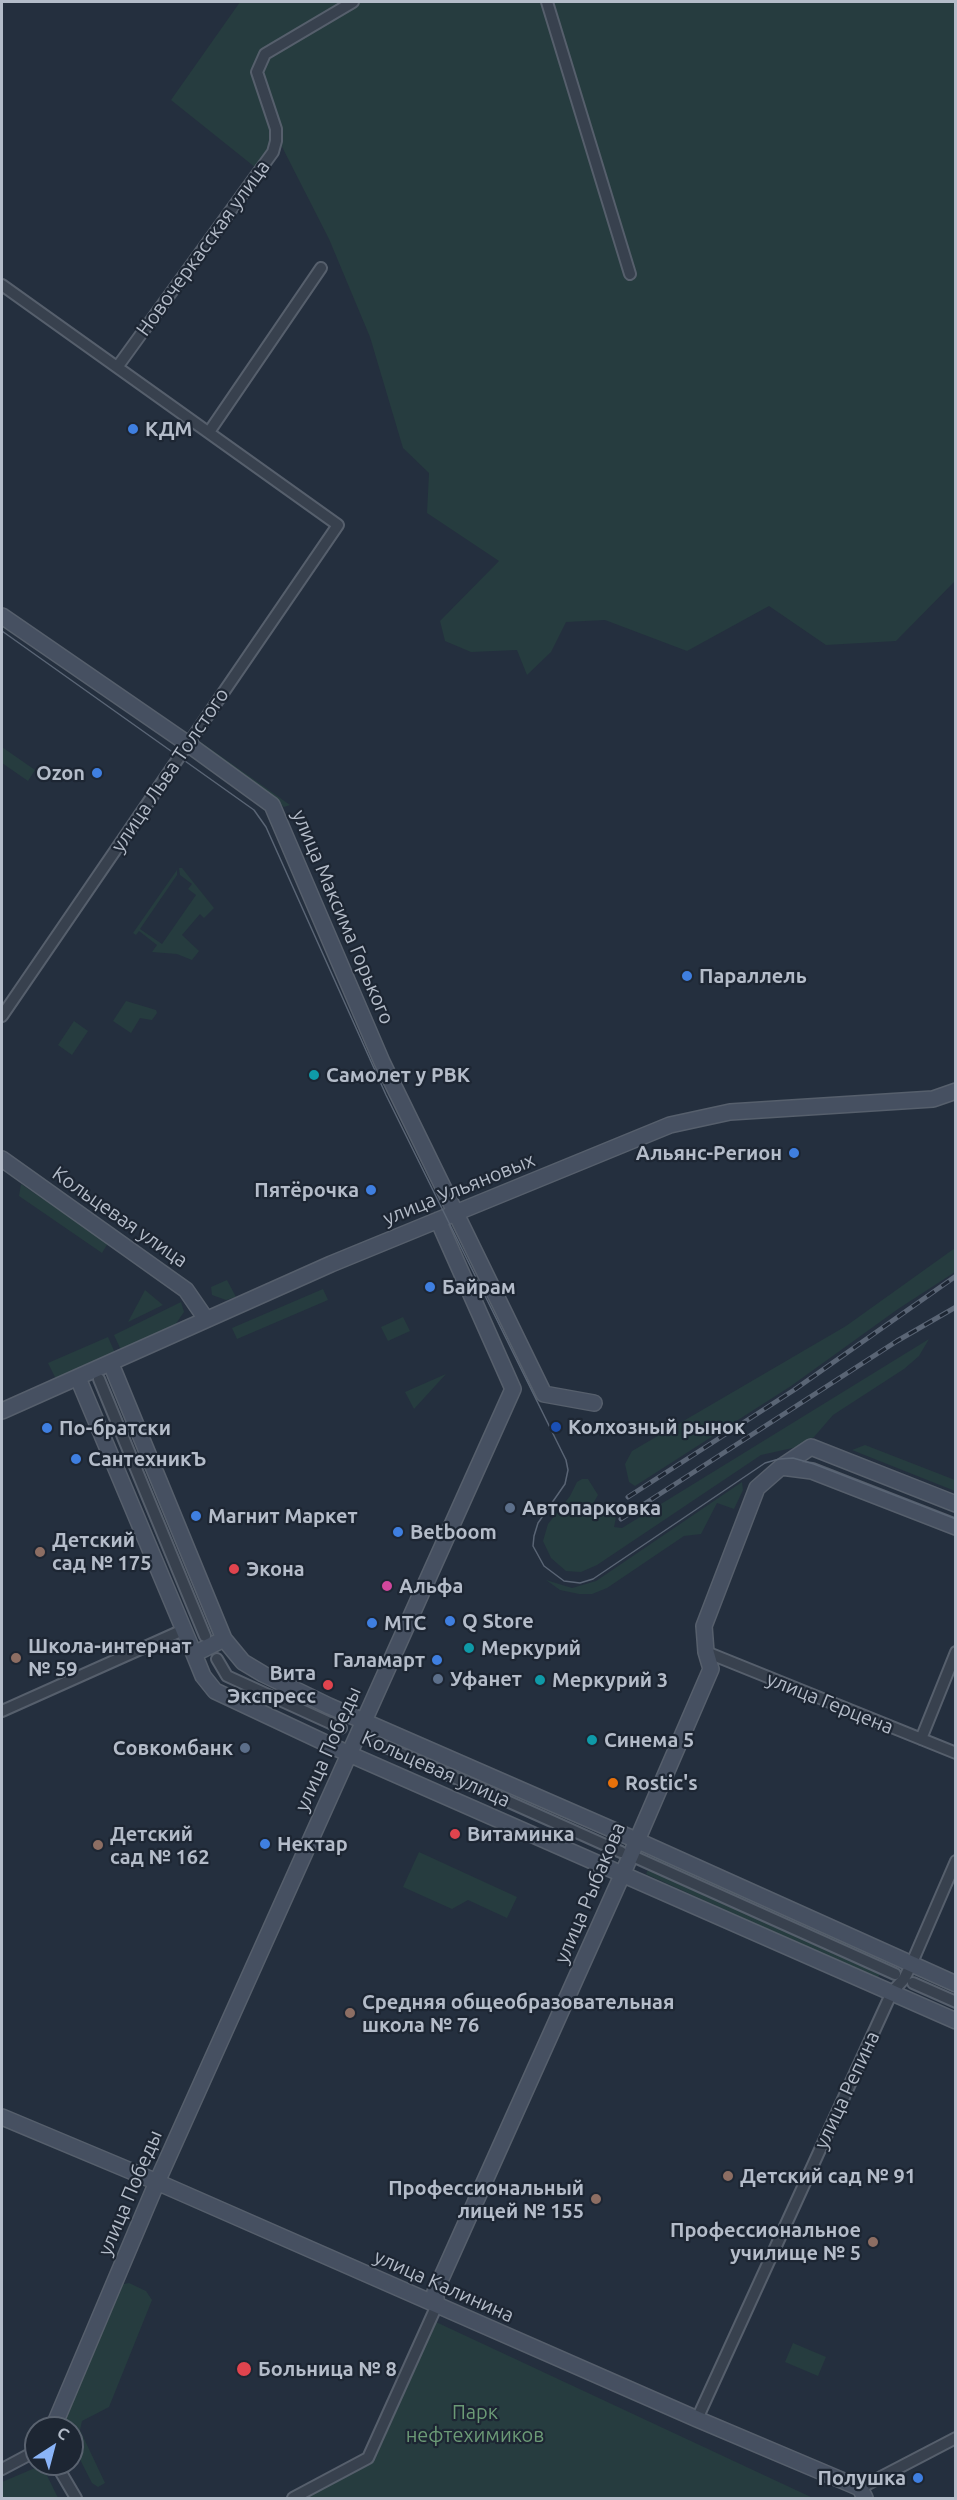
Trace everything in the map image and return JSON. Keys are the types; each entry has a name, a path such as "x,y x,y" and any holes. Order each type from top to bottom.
{"street":[{"name":"Новочеркасская улица","path":"118,366 273,153 276,129 256,72 265,54 353,2"},
{"path":"547,2 630,274"},
{"path":"2,285 209,432 321,268"},
{"name":"улица Льва Толстого","path":"2,1016 338,525 209,432"},
{"name":"улица Максима Горького","path":"2,616 188,744 272,805 382,1062 544,1394 594,1402"},
{"name":"улица Ульяновых","path":"2,1411 111,1364 206,1319 438,1220 670,1125 730,1112 933,1099 956,1091"},
{"name":"Кольцевая улица","path":"2,1159 186,1290 206,1319"},
{"name":"улица Победы","path":"58,2416 158,2182 513,1389 438,1220"},
{"name":"Кольцевая улица","path":"111,1364 224,1639 243,1662 263,1674 364,1720 956,1984"},
{"name":"Кольцевая улица","path":"78,1378 203,1676 215,1691 349,1754 956,2021"},
{"path":"99,1379 205,1636"},
{"name":"улица Рыбакова","path":"293,2499 368,2458 437,2306 435,2292 623,1873 711,1669 706,1652 704,1626 757,1488 781,1467 811,1448 956,1504"},
{"path":"781,1467 812,1471 956,1527"},
{"path":"2,1711 183,1630"},
{"path":"194,1654 224,1639"},
{"name":"улица Герцена","path":"706,1652 956,1753"},
{"path":"921,1739 956,1652"},
{"path":"217,1659 227,1676 341,1728"},
{"path":"375,1742 621,1852"},
{"path":"637,1858 895,1974"},
{"name":"улица Репина","path":"696,2419 892,1992 904,1979 911,1965 956,1861"},
{"path":"913,1983 956,2002"},
{"name":"улица Калинина","path":"2,2117 158,2182 862,2493"},
{"path":"862,2493 956,2438"},
{"path":"2,2469 24,2457"},
{"path":"63,2476 76,2499"}],"green space":[{"path":"240,2 955,2 955,581 896,641 826,645 769,606 687,651 605,620 566,622 551,652 527,675 517,650 471,652 445,641 440,621 499,561 427,513 429,473 403,448 370,337 329,239 276,135 256,168 171,100"},
{"path":"198,740 290,805 284,807 195,744"},
{"path":"2,747 35,770 28,781 2,763"},
{"path":"179,868 182,868 214,908 204,918 200,914 182,935 199,951 192,960 177,954 152,952 157,945 139,931 136,935 133,933 177,870 177,875 140,929 162,944 196,895 188,889 192,884 180,875"},
{"path":"126,1001 156,1010 157,1013 152,1020 140,1018 131,1033 113,1021"},
{"path":"74,1021 88,1031 72,1055 58,1045"},
{"path":"21,1184 108,1243 102,1253 19,1196"},
{"path":"955,1248 955,1272 898,1309 791,1386 635,1486 629,1482 625,1464 632,1451 846,1326"},
{"path":"227,1280 236,1297 226,1300 212,1295 211,1287"},
{"path":"323,1289 328,1300 237,1339 232,1328"},
{"path":"145,1290 163,1305 128,1322"},
{"path":"181,1302 184,1312 175,1325 121,1350 114,1335"},
{"path":"403,1317 410,1331 388,1341 381,1327"},
{"path":"108,1337 115,1353 56,1379 48,1363"},
{"path":"929,1339 919,1356 904,1369 833,1415 814,1437 797,1447 761,1455 597,1565 581,1572 566,1571 551,1558 543,1541 548,1524 570,1496 577,1482 582,1479 588,1479 598,1495 590,1509 591,1515 597,1516 615,1507 617,1512 614,1527 622,1528"},
{"path":"446,1374 414,1409 405,1392"},
{"path":"865,1445 955,1480 955,1491 852,1450"},
{"path":"742,1482 743,1490 734,1509 717,1503 701,1534 684,1536 607,1588 592,1594 579,1594 560,1590 546,1580 572,1588 596,1581"},
{"path":"419,1852 517,1897 507,1918 468,1900 452,1909 403,1887"},
{"path":"654,1856 886,1960 883,1966 651,1862"},
{"path":"649,1868 880,1972 878,1979 646,1874"},
{"path":"129,2283 146,2291 152,2300 109,2407 84,2420 84,2416 62,2416 119,2285"},
{"name":"Парк нефтехимиков","path":"436,2322 813,2498 305,2498 373,2462"},
{"path":"793,2343 826,2357 818,2376 785,2362"},
{"path":"84,2438 105,2483 98,2487 92,2483 84,2467"},
{"path":"24,2473 24,2476 47,2476 58,2498 2,2498 2,2482"}],"tram line":[{"path":"2,631 254,810 266,827 386,1095 566,1460 568,1470 565,1484 538,1523 534,1536 533,1546 544,1566 564,1581 580,1583 593,1579 765,1463 779,1459 793,1458 814,1464 956,1519"}],"railway":[{"path":"628,1497 794,1390 956,1276"},
{"path":"621,1519 897,1341 956,1307"}],"place":[{"name":"КДМ","path":"133,429"},
{"name":"Ozon","path":"97,773"},
{"name":"Параллель","path":"687,976"},
{"name":"Самолет у РВК","path":"314,1075"},
{"name":"Альянс-Регион","path":"794,1153"},
{"name":"Пятёрочка","path":"371,1190"},
{"name":"Байрам","path":"430,1287"},
{"name":"Колхозный рынок","path":"556,1427"},
{"name":"По-братски","path":"47,1428"},
{"name":"СантехникЪ","path":"76,1459"},
{"name":"Автопарковка","path":"510,1508"},
{"name":"Магнит Маркет","path":"196,1516"},
{"name":"Betboom","path":"398,1532"},
{"name":"Детский сад № 175","path":"40,1552"},
{"name":"Экона","path":"234,1569"},
{"name":"Альфа","path":"387,1586"},
{"name":"Q Store","path":"450,1621"},
{"name":"МТС","path":"372,1623"},
{"name":"Меркурий","path":"469,1648"},
{"name":"Школа-интернат № 59","path":"16,1658"},
{"name":"Галамарт","path":"437,1660"},
{"name":"Уфанет","path":"438,1679"},
{"name":"Меркурий 3","path":"540,1680"},
{"name":"Вита Экспресс","path":"328,1685"},
{"name":"Синема 5","path":"592,1740"},
{"name":"Совкомбанк","path":"245,1748"},
{"name":"Rostic's","path":"613,1783"},
{"name":"Витаминка","path":"455,1834"},
{"name":"Нектар","path":"265,1844"},
{"name":"Детский сад № 162","path":"98,1845"},
{"name":"Средняя общеобразовательная школа № 76","path":"350,2013"},
{"name":"Детский сад № 91","path":"728,2176"},
{"name":"Профессиональный лицей № 155","path":"596,2199"},
{"name":"Профессиональное училище № 5","path":"873,2242"},
{"name":"Больница № 8","path":"244,2369"},
{"name":"Полушка","path":"918,2478"}]}
